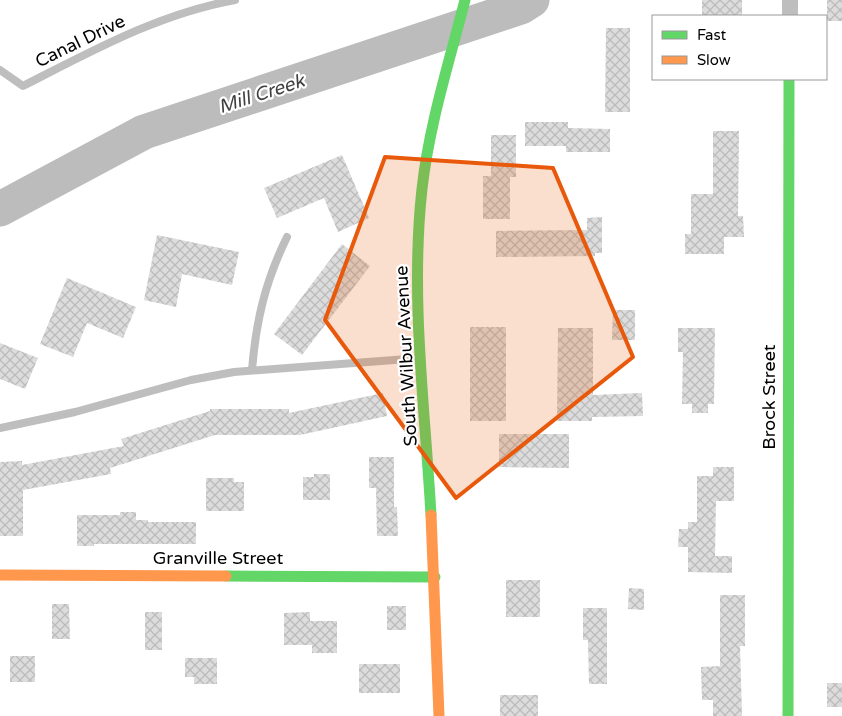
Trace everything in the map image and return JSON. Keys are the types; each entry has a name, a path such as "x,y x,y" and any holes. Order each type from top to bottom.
{"street":[{"name":"South Wilbur Avenue","path":"439,716 435,577 418,280 422,190 429,143 465,0"},
{"path":"790,0 790,15"},
{"name":"Brock Street","path":"788,716 789,80"},
{"name":"Granville Street","path":"0,575 435,577"}],"lane":[{"name":"Canal Drive","path":"0,70 23,86 148,24 203,6 235,0"},
{"path":"252,370 255,333 261,302 275,262 287,237"},
{"path":"0,428 75,412 191,380 252,370 422,358"}],"highlighted area":[{"path":"385,157 553,168 633,357 456,498 325,320"}],"building":[{"path":"702,0 742,0 742,15 702,15"},
{"path":"827,0 842,0 842,21 827,21"},
{"path":"606,28 630,28 630,112 605,112"},
{"path":"525,122 568,122 568,128 610,129 610,152 566,152 566,146 525,146"},
{"path":"713,131 739,131 738,216 743,216 744,237 724,237 724,254 685,254 685,234 691,234 691,194 713,194"},
{"path":"491,135 516,135 516,177 510,177 510,219 483,219 483,176 491,176"},
{"path":"342,155 369,218 338,232 324,198 277,218 264,188"},
{"path":"602,217 602,253 595,253 595,256 496,257 496,231 587,230 587,218"},
{"path":"157,235 239,252 232,285 182,274 176,307 144,300"},
{"path":"342,244 370,266 302,355 274,334"},
{"path":"67,278 136,307 123,338 87,323 73,357 40,344"},
{"path":"613,310 635,310 635,340 612,340"},
{"path":"470,327 506,327 506,421 470,421"},
{"path":"558,328 593,328 593,395 642,393 643,416 592,417 592,421 557,421"},
{"path":"678,328 715,328 714,404 708,404 708,413 692,413 692,404 682,404 683,352 678,352"},
{"path":"0,343 38,358 25,389 0,379"},
{"path":"383,393 387,416 300,435 215,435 110,468 111,474 23,490 23,536 0,536 0,462 22,461 22,465 124,446 121,439 210,411 210,409 289,409 289,413"},
{"path":"499,434 569,434 569,468 499,467"},
{"path":"369,457 394,457 394,507 397,507 398,536 377,536 376,488 369,488"},
{"path":"713,467 734,467 734,501 716,501 715,556 732,556 732,573 688,572 688,547 678,547 679,529 688,529 688,522 697,522 697,476 713,476"},
{"path":"314,474 330,474 330,500 303,500 303,477 314,477"},
{"path":"206,478 234,478 234,482 244,482 244,511 206,511"},
{"path":"120,512 136,512 136,520 148,520 148,522 196,522 196,544 94,544 94,546 77,546 77,515 120,515"},
{"path":"506,580 540,580 540,617 506,617"},
{"path":"629,588 644,589 644,610 628,609"},
{"path":"720,595 745,595 745,646 740,646 742,716 713,716 713,700 702,700 701,667 720,666"},
{"path":"52,604 69,604 70,639 52,639"},
{"path":"387,606 406,606 406,630 387,630"},
{"path":"583,608 607,608 607,684 589,684 588,640 583,640"},
{"path":"145,612 162,612 162,650 145,650"},
{"path":"310,612 310,621 337,621 337,653 312,653 312,645 284,645 284,613"},
{"path":"10,656 35,656 35,682 10,682"},
{"path":"185,658 217,658 217,684 194,684 194,677 185,677"},
{"path":"359,664 400,664 400,693 359,693"},
{"path":"827,683 842,683 842,707 827,707"},
{"path":"500,695 538,695 538,716 500,716"}],"waterway":[{"name":"Mill Creek","path":"0,209 144,132 521,7 532,0"}],"traffic: fast":[{"path":"431,515 418,311 419,230 422,189 429,141 465,0"},
{"path":"788,716 789,80"},
{"path":"226,576 435,577"}],"traffic: slow":[{"path":"431,515 439,716"},
{"path":"0,575 226,576"}]}
